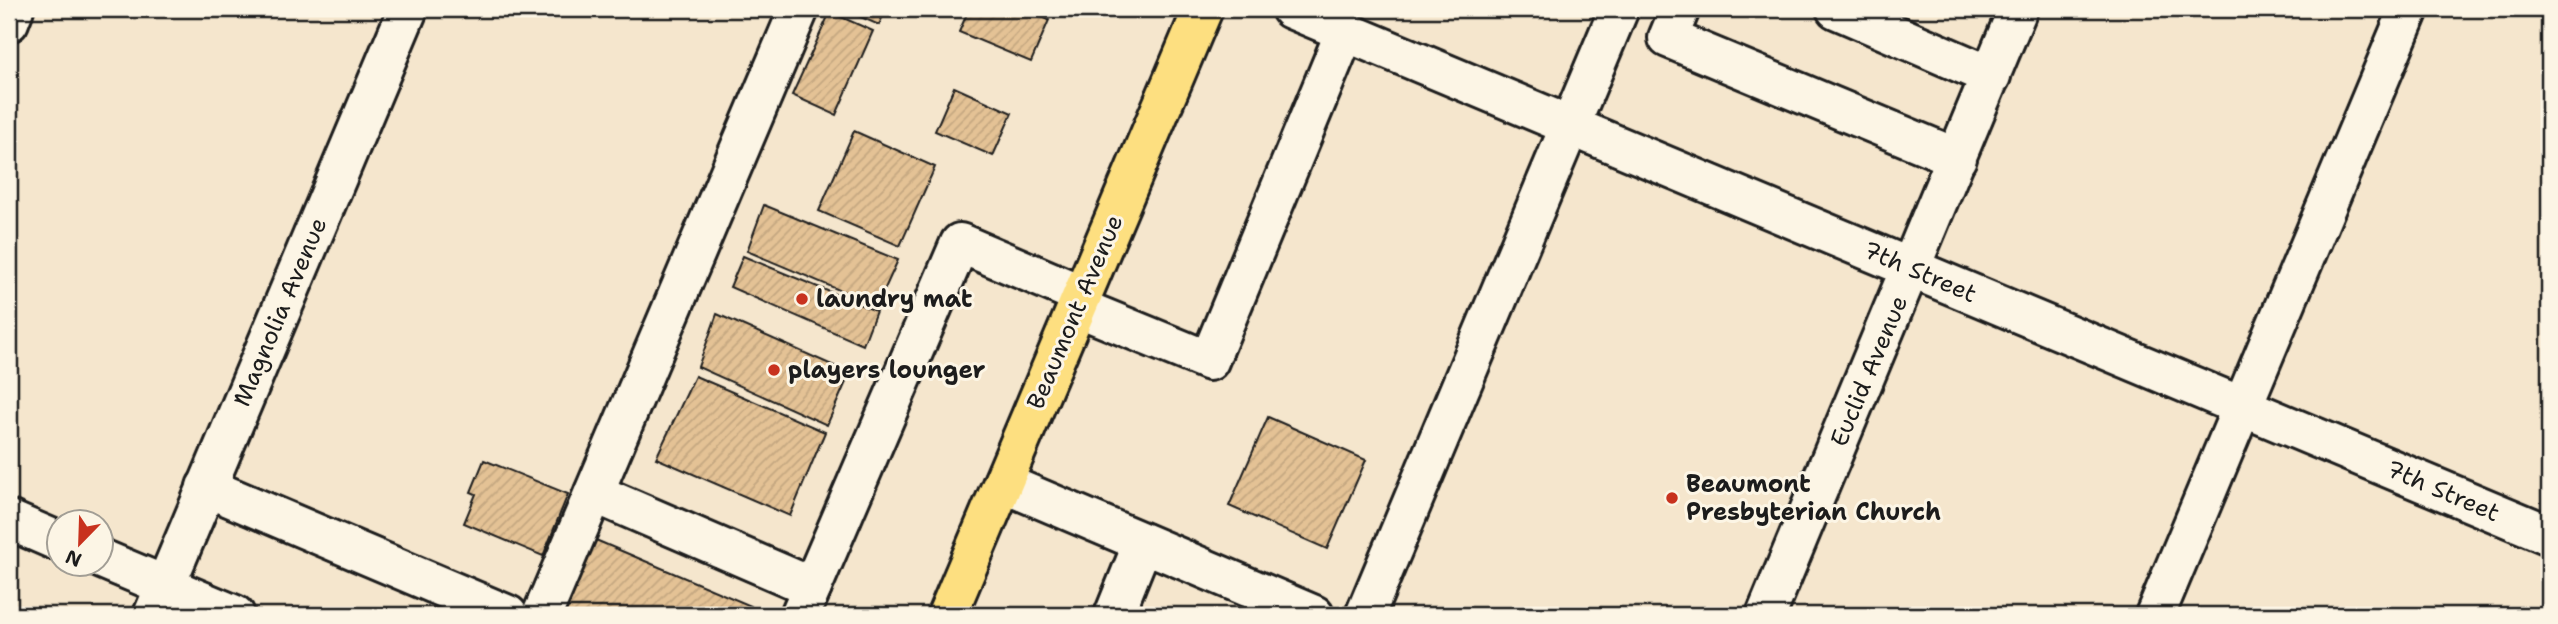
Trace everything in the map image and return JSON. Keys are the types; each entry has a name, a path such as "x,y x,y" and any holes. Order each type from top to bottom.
{"main road":[{"name":"Beaumont Avenue","path":"947,615 1203,9"}],"street":[{"path":"9,22 14,9"},
{"name":"Magnolia Avenue","path":"159,601 408,9"},
{"path":"542,615 799,9"},
{"name":"7th Street","path":"1291,9 2549,535"},
{"path":"1365,615 1619,9"},
{"path":"1680,9 1668,38 1957,158"},
{"path":"1836,9 1991,76"},
{"name":"Euclid Avenue","path":"1766,615 2018,9"},
{"path":"2155,615 2409,9"},
{"path":"594,493 806,601 960,243 1209,361 1345,32"},
{"path":"1003,483 1314,615"},
{"path":"206,487 508,615"},
{"path":"9,520 46,536"},
{"path":"1114,615 1143,543"},
{"path":"116,569 159,601 234,615"}],"building":[{"path":"850,9 886,9 879,25 849,12"},
{"path":"969,9 1023,9 1049,20 1031,62 959,32"},
{"path":"830,12 873,31 836,115 792,95"},
{"path":"954,87 1012,113 993,156 935,131"},
{"path":"854,131 935,167 900,246 819,211"},
{"path":"764,205 898,260 877,306 747,251"},
{"name":"laundry mat","path":"743,256 876,311 863,345 730,287"},
{"name":"players lounger","path":"717,314 850,373 827,425 698,367"},
{"path":"695,376 825,432 790,516 656,458"},
{"path":"1268,417 1366,460 1327,549 1229,506"},
{"path":"484,460 568,494 543,556 464,523 476,494 471,492"},
{"path":"591,538 751,606 747,615 558,615"}],"place":[{"name":"laundry mat","path":"802,299"},
{"name":"players lounger","path":"774,370"},
{"name":"Beaumont Presbyterian Church","path":"1672,498"}]}
